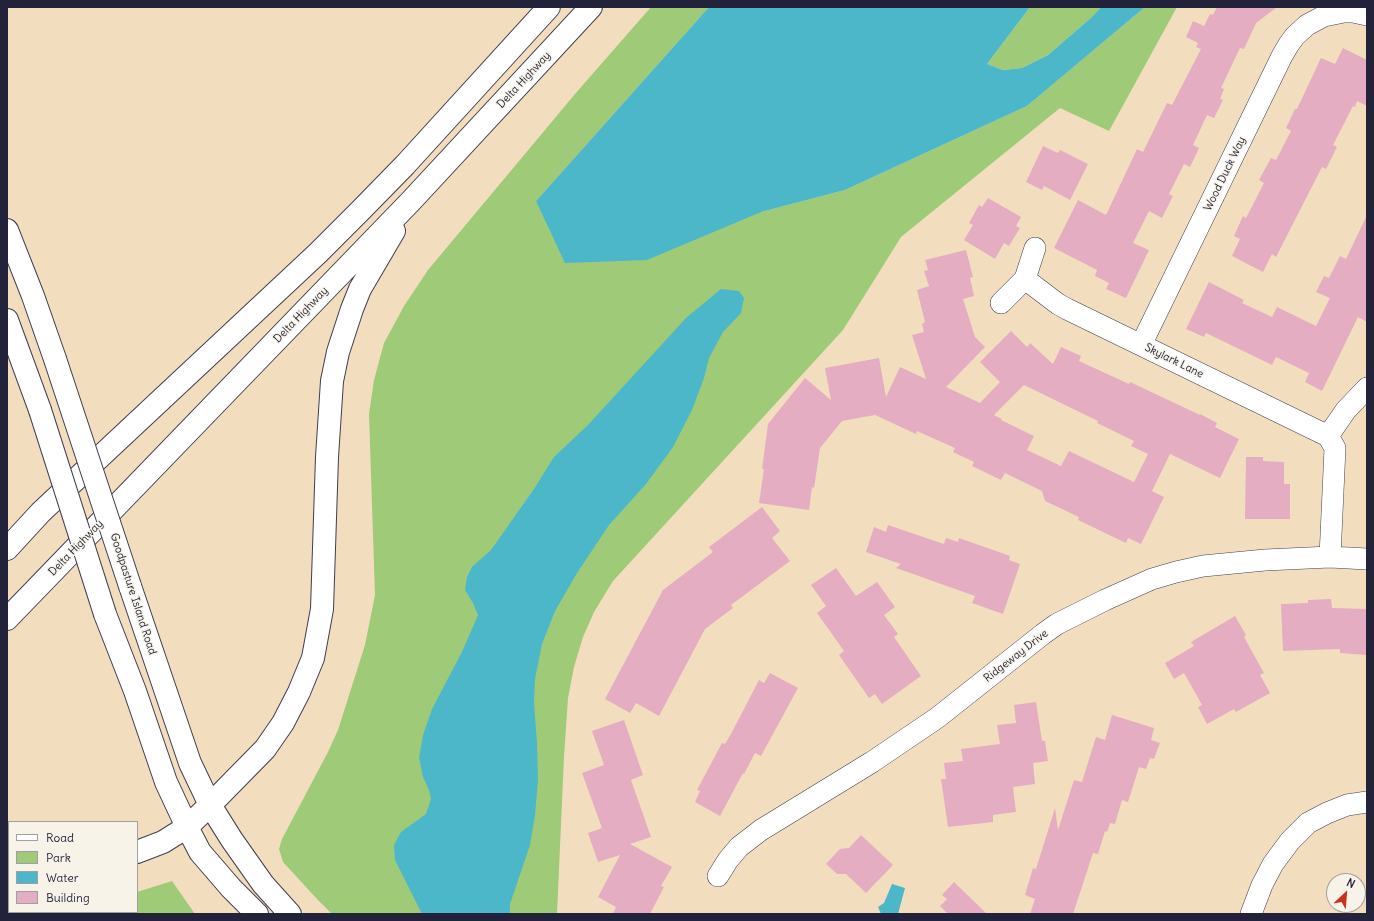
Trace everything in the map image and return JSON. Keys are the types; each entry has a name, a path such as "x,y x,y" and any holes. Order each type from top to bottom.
{"main road":[{"path":"7,549 41,512 318,253 362,209 410,160 549,7"},
{"name":"Delta Highway","path":"7,619 411,201 590,7"},
{"path":"138,852 163,842 187,826 210,805 270,743 283,723 299,692 313,658 322,609 327,457 332,381 338,352 360,289 411,201"},
{"name":"Goodpasture Island Road","path":"7,230 33,296 55,359 190,763 210,805 232,840 263,884 290,914"},
{"path":"7,320 40,410 105,614 135,691 166,782 200,852 231,888 257,914"},
{"path":"7,538 41,512"}],"street":[{"name":"Wood Duck Way","path":"1141,345 1282,56 1295,36 1307,24 1324,16 1348,12 1367,15"},
{"path":"1001,303 1025,279 1035,248"},
{"name":"Skylark Lane","path":"1025,279 1062,307 1328,436"},
{"path":"1330,557 1335,448 1328,436 1346,410 1367,388"},
{"name":"Ridgeway Drive","path":"718,876 728,860 750,838 872,762 937,718 1043,634 1079,612 1129,588 1176,572 1227,563 1265,560 1330,557 1367,559"},
{"path":"1250,914 1262,884 1273,864 1290,841 1308,823 1347,805 1367,802"}],"green space":[{"path":"651,7 709,7 536,201 761,212 845,190 1027,106 1145,7 1177,7 1109,131 1060,108 901,237 843,330 613,581 594,612 583,637 574,667 568,698 557,914 332,914 283,862 279,849 282,839 338,730 365,645 375,595 369,414 374,380 384,343 404,306 428,270 575,94"},
{"path":"1030,7 1101,7 1093,16 1048,55 1022,68 1003,70 987,64"},
{"path":"172,881 195,914 71,914 138,913 138,892"}],"water":[{"path":"709,7 1030,7 987,64 1003,70 1022,68 1048,55 1093,16 1101,7 1145,7 1027,106 845,190 761,212 647,260 565,263 536,201"},
{"path":"721,289 739,291 744,298 741,313 723,332 709,358 704,378 692,410 673,447 646,484 609,525 577,573 555,611 542,644 535,679 534,703 538,780 535,815 530,845 510,904 510,914 422,914 395,860 394,845 401,832 426,814 431,799 423,777 419,758 423,735 432,709 462,652 478,615 465,590 467,577 472,567 491,550 534,489 554,457 588,425 686,318"},
{"path":"892,884 905,888 898,914 881,914 878,907 884,903"}],"building":[{"path":"1217,7 1277,7 1256,23 1244,49 1240,48 1221,88 1224,89 1220,99 1223,100 1214,118 1207,115 1193,145 1199,148 1190,167 1184,164 1169,194 1173,196 1162,218 1149,211 1133,243 1149,250 1126,298 1106,289 1109,283 1095,276 1097,270 1054,248 1078,200 1106,215 1137,149 1143,152 1167,103 1172,105 1201,49 1196,47 1198,43 1186,37 1193,21 1204,26 1210,14 1213,15"},
{"path":"1343,48 1367,60 1367,106 1357,101 1355,107 1353,106 1333,145 1337,147 1326,169 1322,167 1276,257 1272,254 1263,272 1232,256 1240,239 1234,236 1243,216 1246,218 1264,183 1259,180 1271,158 1276,160 1291,131 1286,128 1295,109 1297,109 1321,58 1335,64"},
{"path":"1043,146 1058,153 1060,150 1088,164 1070,200 1044,186 1042,190 1026,182"},
{"path":"988,198 1021,217 1016,226 1020,228 1009,246 1004,243 995,259 964,240 973,225 969,223 979,205 982,207"},
{"path":"1367,215 1367,322 1358,317 1322,391 1305,382 1309,373 1276,357 1272,365 1206,333 1204,337 1186,329 1209,282 1244,300 1242,303 1272,317 1277,307 1316,326 1330,298 1316,292 1324,276 1329,278 1340,256 1346,259"},
{"path":"966,250 973,277 970,278 974,296 963,299 975,337 985,347 946,387 980,403 1000,382 980,362 1011,331 1027,347 1030,343 1053,364 1061,347 1081,356 1079,361 1129,384 1130,382 1200,414 1217,423 1215,427 1239,439 1220,478 1170,454 1152,491 1164,497 1141,544 1128,538 1126,543 1078,520 1079,517 1045,501 1042,491 1005,473 1001,480 972,466 974,462 953,452 955,448 917,431 916,434 875,415 842,421 820,448 809,510 759,503 768,424 805,378 831,400 825,368 879,358 886,397 900,367 926,379 912,335 924,332 922,324 925,322 917,290 929,286 924,271 928,270 925,260","holes":["1024,385 1098,421 1097,423 1134,441 1131,446 1148,454 1134,482 1069,451 1061,466 1027,450 1034,436 994,415"]},
{"path":"1246,457 1263,457 1263,461 1284,462 1284,484 1290,484 1290,519 1245,519"},
{"path":"762,507 780,531 772,538 790,561 731,605 733,608 705,629 659,716 636,703 630,713 605,699 663,590 713,552 709,547"},
{"path":"888,525 944,544 946,538 958,542 959,538 1010,556 1009,560 1020,564 1003,614 972,603 975,596 896,568 901,564 866,552 874,527 886,532"},
{"path":"836,568 856,596 877,582 895,607 884,615 898,634 894,637 921,676 882,704 875,694 869,698 839,655 844,651 817,613 826,606 811,585"},
{"path":"1331,599 1332,608 1367,609 1367,655 1340,653 1340,649 1283,651 1281,604 1308,603 1308,600"},
{"path":"1235,616 1246,635 1244,637 1264,673 1260,675 1270,693 1236,712 1234,709 1207,724 1198,707 1202,705 1184,673 1174,679 1165,663 1194,646 1191,642"},
{"path":"770,673 798,688 761,756 755,753 720,816 695,802 700,791 697,790 722,743 725,744 731,734 759,680 764,683"},
{"path":"1036,702 1042,741 1045,741 1048,761 1033,763 1035,784 1013,787 1016,812 993,815 993,822 948,827 941,779 946,779 944,763 963,761 961,749 1000,744 997,725 1016,723 1014,705"},
{"path":"1112,715 1154,728 1151,740 1160,743 1154,759 1150,758 1146,769 1139,767 1128,802 1122,800 1115,824 1110,823 1107,832 1105,831 1098,854 1093,853 1073,914 1030,914 1035,899 1025,895 1033,868 1036,869 1055,808 1058,830 1074,780 1082,782 1096,737 1105,740"},
{"path":"624,720 643,775 631,780 651,837 630,844 672,867 661,886 664,887 650,914 613,914 616,907 598,897 620,855 598,862 588,833 602,828 582,773 604,765 592,731"},
{"path":"861,835 893,865 866,893 846,874 837,874 826,864 840,849 849,848"},
{"path":"954,882 987,914 948,914 940,906 947,899 942,895"}]}
